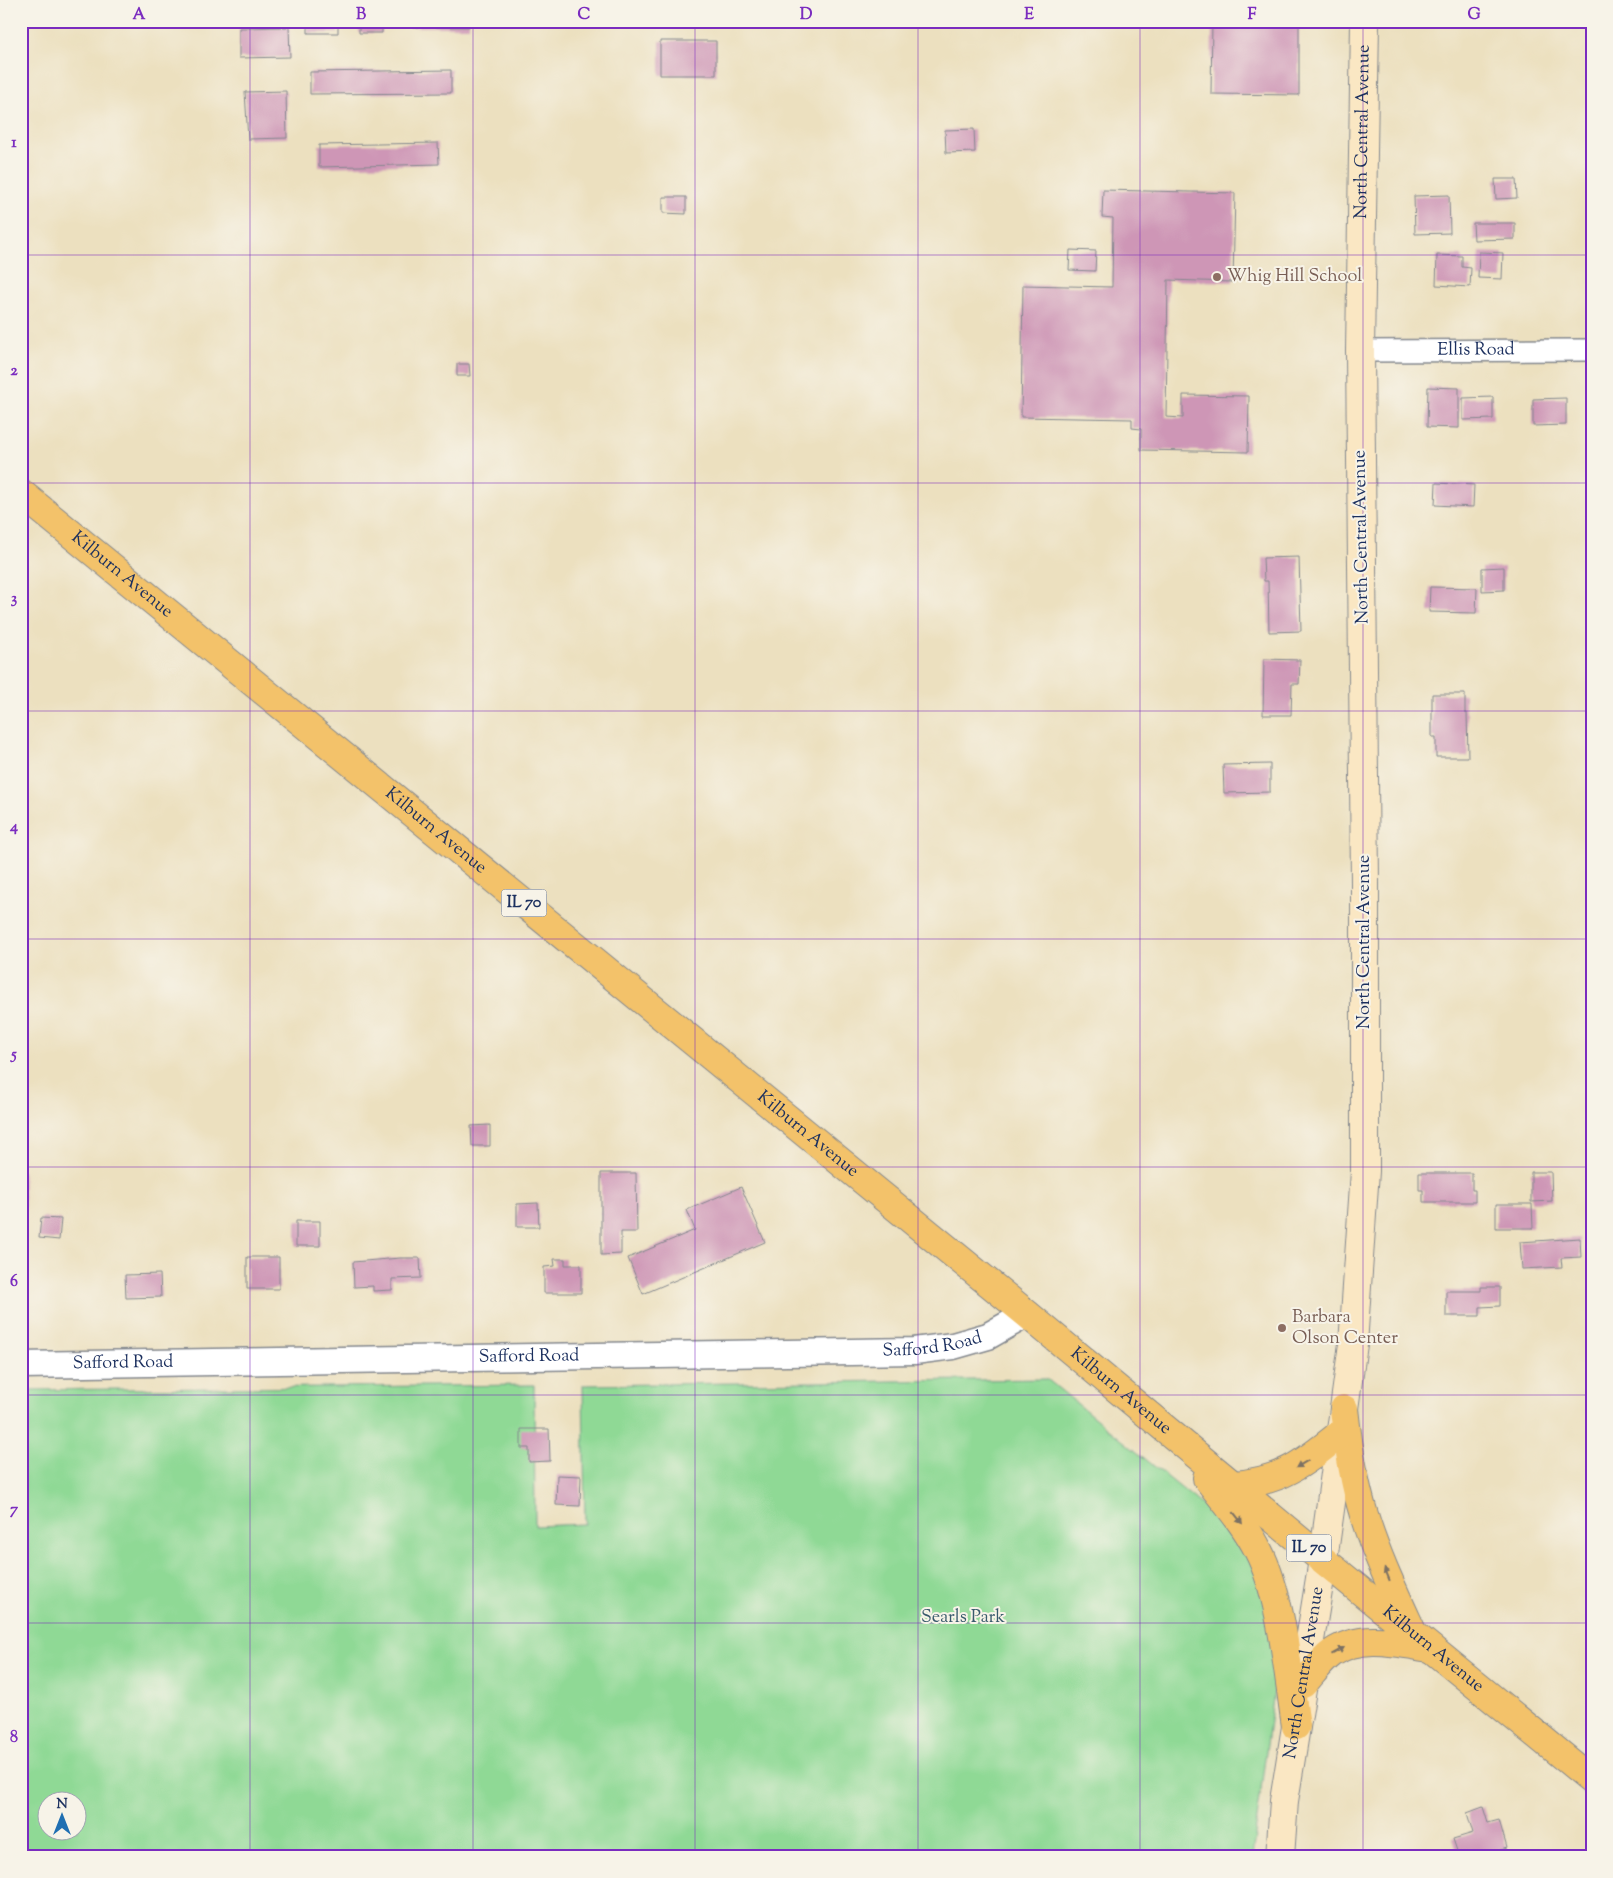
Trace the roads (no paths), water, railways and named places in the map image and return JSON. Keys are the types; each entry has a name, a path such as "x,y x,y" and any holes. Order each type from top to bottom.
{"main road":[{"name":"North Central Avenue","path":"1280,1857 1284,1802 1323,1560 1353,1344 1365,1171 1365,884 1360,351 1365,21"},
{"name":"Kilburn Avenue","path":"21,493 1027,1314 1592,1780"},
{"path":"1232,1485 1252,1484 1273,1478 1305,1463 1342,1421"},
{"path":"1303,1684 1332,1654 1351,1644 1369,1641 1422,1641 1393,1589 1364,1515 1342,1421"},
{"path":"1176,1438 1246,1529 1260,1552 1278,1614 1296,1726"}],"street":[{"name":"Ellis Road","path":"1360,351 1592,350"},
{"name":"Safford Road","path":"21,1365 914,1351 954,1346 988,1336 1027,1314"}],"place":[{"name":"Whig Hill School","path":"1217,277"},
{"name":"Barbara Olson Center","path":"1282,1328"}],"park label":[{"name":"Searls Park","path":"963,1618"}]}
